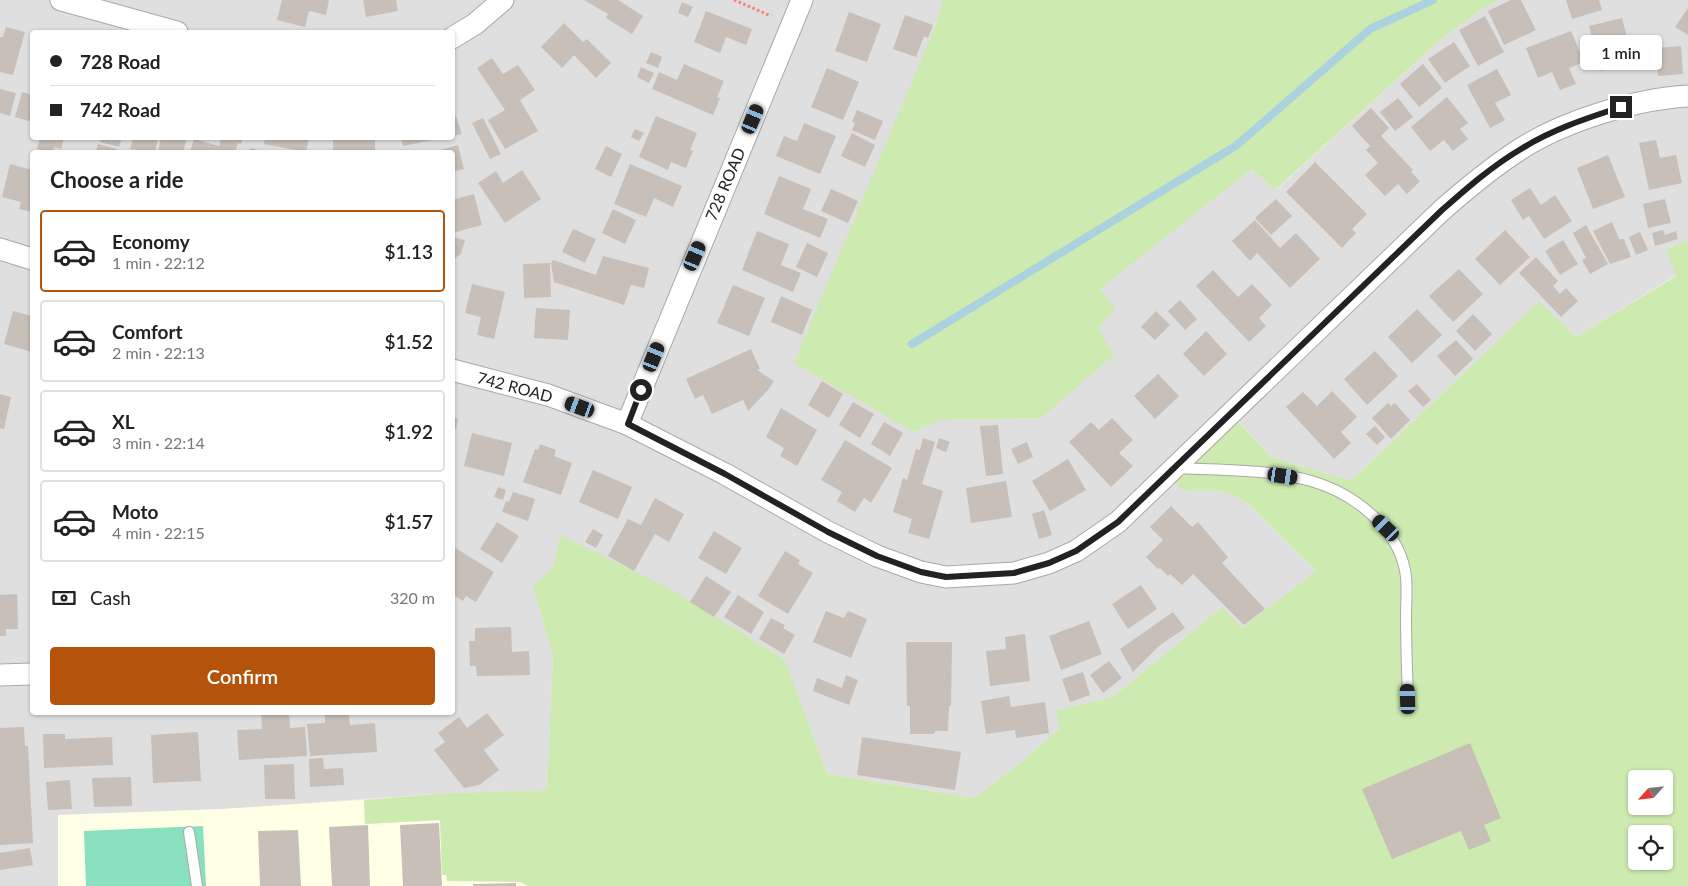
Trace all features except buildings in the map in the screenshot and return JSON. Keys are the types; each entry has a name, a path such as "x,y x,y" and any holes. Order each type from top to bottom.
{"street":[{"path":"455,36 475,24 503,0"},
{"name":"728 ROAD","path":"628,424 802,0"},
{"path":"71,1 170,30"},
{"name":"742 ROAD","path":"455,371 548,395 628,424 869,552 921,572 946,577 1014,573 1049,563 1076,551 1118,522 1441,211 1480,178 1521,148 1581,120 1621,107 1664,97 1688,96"},
{"path":"0,249 30,257"},
{"path":"0,675 30,674"}],"lane":[{"path":"1174,468 1261,473 1312,481 1343,495 1369,512 1386,528 1400,551 1405,572 1408,699"},
{"path":"189,832 197,886"}],"path":[{"path":"734,0 792,24"}],"shaded area":[{"path":"0,0 942,0 936,24 851,229 914,432 941,420 1041,418 1098,328 1099,289 1252,169 1276,190 1446,35 1482,9 1499,0 1688,0 1688,240 1666,250 1676,275 1576,337 1538,302 1351,481 1271,457 1233,415 1186,491 1222,491 1247,502 1316,571 1242,628 1221,608 1113,697 1056,711 1061,727 1019,764 974,798 827,774 785,660 560,535 554,565 533,587 553,656 547,790 449,793 223,809 58,815 58,886 0,886"},
{"path":"364,800 365,824 440,820 442,875 446,875 448,880 520,882 528,886 58,886 58,815 223,809"}],"green space":[{"path":"942,0 1499,0 1482,9 1446,35 1275,190 1252,169 1100,289 1115,308 1098,328 1114,355 1041,418 941,420 914,432 794,363 936,24"},
{"path":"1688,240 1688,886 528,886 520,882 447,881 446,875 442,875 440,820 365,824 364,800 449,793 547,790 553,656 533,587 554,565 560,535 669,588 785,660 827,774 974,798 1019,764 1060,728 1056,711 1113,697 1222,607 1242,628 1316,571 1247,502 1222,491 1186,491 1166,477 1232,415 1271,457 1351,481 1539,301 1576,337 1676,276 1666,250"},
{"path":"203,826 206,886 86,886 84,831"}],"waterway":[{"path":"912,344 1237,145 1370,29 1433,0"}],"route":[{"path":"641,390 628,424 725,474 828,532 877,556 921,572 946,577 1014,573 1049,563 1076,551 1118,522 1250,397 1441,211 1480,178 1521,148 1581,120 1621,107"}]}
